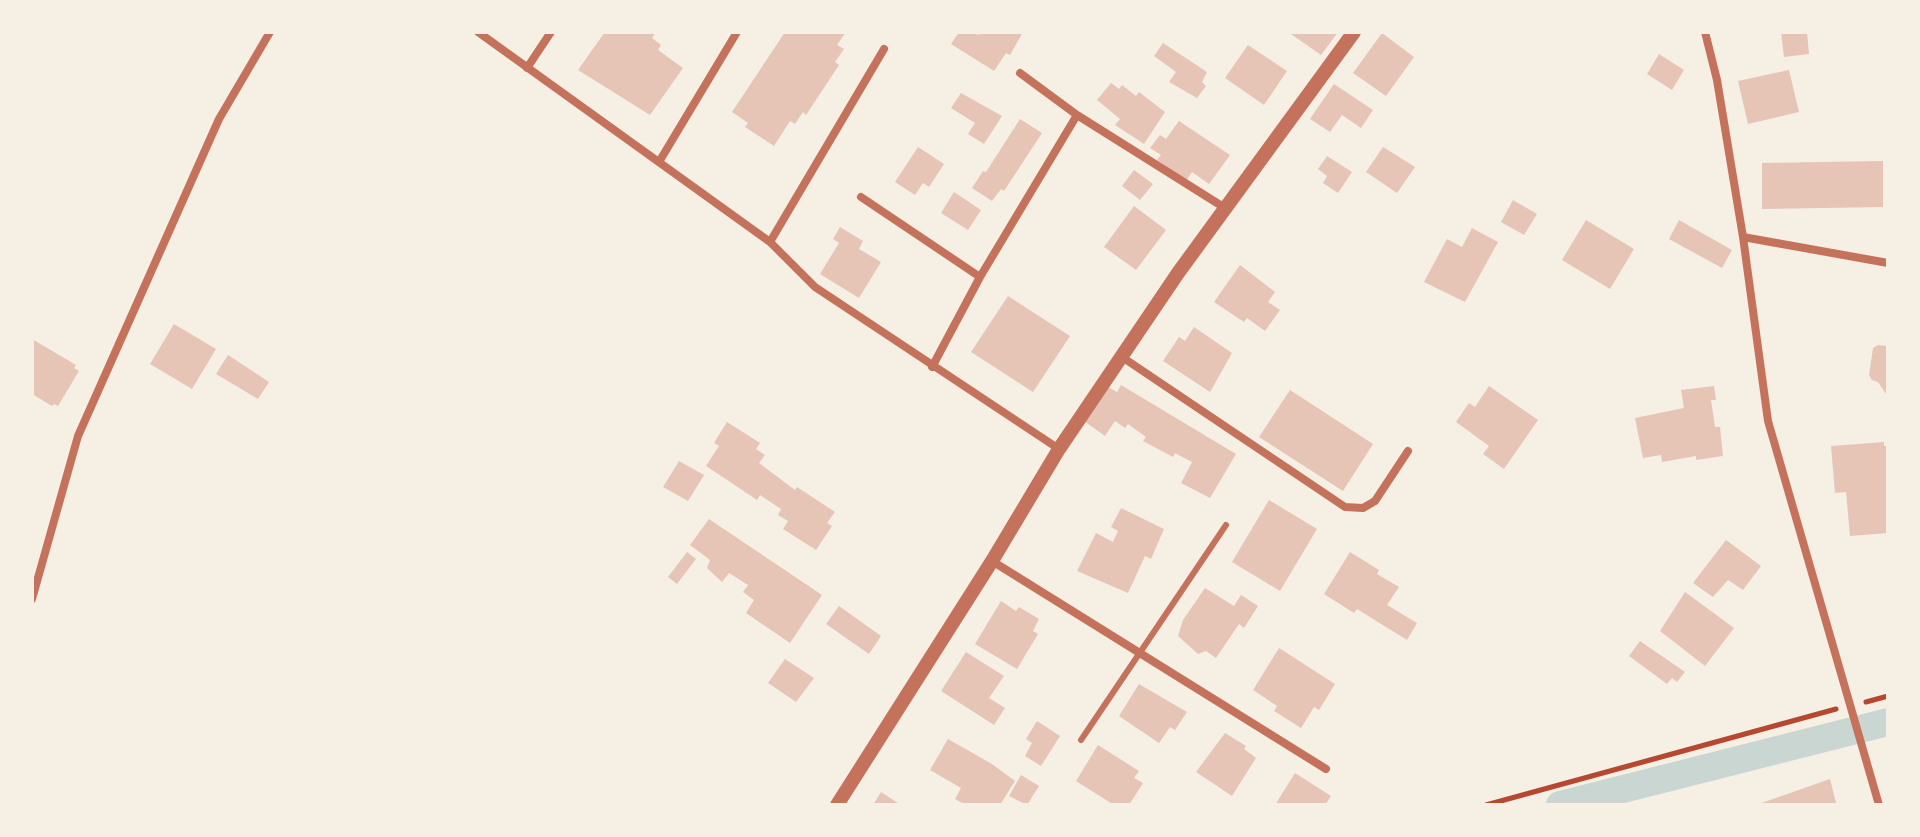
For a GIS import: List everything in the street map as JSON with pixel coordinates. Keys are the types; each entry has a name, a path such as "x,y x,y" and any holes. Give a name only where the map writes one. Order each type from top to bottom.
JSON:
{"street":[{"path":"32,599 78,436 219,119 270,32"},
{"path":"478,32 770,242 815,287 1059,449"},
{"path":"527,68 551,32"},
{"path":"659,162 737,32"},
{"path":"837,805 992,561 1059,449 1225,208 1354,32"},
{"path":"1705,32 1717,80 1743,237 1768,421 1879,805"},
{"path":"770,242 884,49"},
{"path":"1020,73 1077,115 1225,208"},
{"path":"932,367 980,277 1077,115"},
{"path":"861,197 980,277"},
{"path":"1743,237 1888,263"},
{"path":"1122,357 1345,507 1363,508 1375,501 1408,451"},
{"path":"992,561 1326,769"}],"lane":[{"path":"1081,740 1226,525"}],"path":[{"path":"1862,702 1888,696"},
{"path":"1486,805 1836,709"}],"building":[{"path":"605,32 656,32 652,38 661,45 658,50 683,68 650,115 578,70"},
{"path":"785,32 846,32 837,45 844,49 835,62 839,65 806,115 803,112 795,124 790,121 774,146 745,127 748,123 732,112"},
{"path":"959,32 978,35 980,32 1023,32 1010,55 1006,53 994,71 951,44"},
{"path":"1288,32 1338,32 1321,55"},
{"path":"1781,32 1807,32 1809,54 1784,57"},
{"path":"1382,33 1414,57 1386,96 1353,73"},
{"path":"1163,43 1207,72 1202,82 1206,86 1197,98 1169,82 1176,72 1154,56"},
{"path":"1248,45 1287,71 1264,105 1225,78"},
{"path":"1659,54 1684,70 1672,90 1647,74"},
{"path":"1789,70 1799,112 1748,124 1738,81"},
{"path":"1111,83 1119,89 1122,85 1136,96 1139,92 1165,112 1144,144 1115,125 1120,119 1097,100"},
{"path":"1334,84 1373,110 1361,128 1342,115 1330,132 1310,119"},
{"path":"961,93 1002,116 984,144 968,134 975,123 951,108"},
{"path":"1020,119 1042,133 1004,191 1001,189 992,201 972,188"},
{"path":"1179,121 1230,155 1209,184 1192,172 1186,181 1157,160 1161,155 1150,148 1160,135 1166,139"},
{"path":"918,147 944,164 929,187 923,183 915,195 895,182"},
{"path":"1383,147 1415,167 1397,193 1366,172"},
{"path":"1327,156 1352,172 1338,193 1323,183 1327,176 1318,169"},
{"path":"1883,161 1883,207 1762,209 1762,163"},
{"path":"1134,170 1153,184 1140,200 1122,186"},
{"path":"954,192 981,210 968,230 941,213"},
{"path":"1513,200 1537,214 1524,235 1501,222"},
{"path":"1134,206 1166,230 1136,270 1104,247"},
{"path":"1586,220 1634,249 1610,289 1562,260"},
{"path":"1679,220 1732,250 1722,268 1669,239"},
{"path":"840,227 863,241 859,249 881,262 859,298 820,274 839,243 833,239"},
{"path":"1472,228 1498,242 1465,302 1424,282 1447,239 1462,247"},
{"path":"1240,265 1275,292 1268,302 1280,310 1265,331 1247,318 1244,322 1214,302"},
{"path":"1008,296 1070,336 1033,392 971,352"},
{"path":"174,324 216,349 192,389 150,364"},
{"path":"1194,327 1232,353 1210,392 1163,361 1179,337 1185,341"},
{"path":"32,339 76,365 74,368 79,371 58,406 52,406 32,394"},
{"path":"1888,346 1888,397 1869,375 1873,348"},
{"path":"228,355 269,382 258,399 216,374"},
{"path":"1121,385 1236,454 1210,498 1181,483 1192,462 1175,453 1173,457 1143,441 1146,437 1128,424 1125,428 1115,421 1105,436 1084,421 1108,387 1117,392"},
{"path":"1489,386 1538,420 1504,469 1483,454 1489,446 1456,422 1469,403 1475,407"},
{"path":"1714,386 1716,400 1711,400 1715,427 1720,427 1723,456 1696,460 1696,456 1662,462 1661,455 1643,458 1635,418 1684,408 1681,390"},
{"path":"1290,390 1373,444 1343,491 1259,437"},
{"path":"727,422 760,443 756,449 765,455 759,463 795,490 797,487 835,512 827,523 832,526 816,550 783,529 788,521 778,515 781,509 760,495 757,500 706,466 719,446 714,443"},
{"path":"1884,442 1884,446 1888,446 1888,533 1850,536 1846,492 1835,493 1831,446"},
{"path":"679,461 704,475 688,501 663,487"},
{"path":"1269,500 1317,529 1280,591 1232,562"},
{"path":"1121,508 1164,529 1151,559 1145,556 1128,593 1077,571 1096,533 1113,542 1118,531 1111,527"},
{"path":"709,519 822,595 790,643 746,613 754,600 743,592 748,585 729,573 722,582 707,568 710,560 690,545"},
{"path":"1726,540 1761,566 1743,590 1728,580 1713,597 1693,583"},
{"path":"687,552 696,559 677,584 668,577"},
{"path":"1350,552 1399,587 1387,605 1417,623 1407,640 1357,609 1354,613 1324,594"},
{"path":"1205,588 1234,606 1241,595 1258,606 1244,628 1239,624 1216,658 1206,651 1198,654 1178,636 1183,620"},
{"path":"1685,592 1734,628 1705,666 1660,631"},
{"path":"1001,601 1016,611 1019,607 1039,619 1033,631 1038,634 1017,669 975,644"},
{"path":"839,606 881,636 869,654 826,624"},
{"path":"1640,641 1685,672 1677,682 1672,678 1667,684 1629,656"},
{"path":"1279,648 1335,684 1319,710 1314,707 1301,728 1274,711 1277,706 1253,690"},
{"path":"966,652 1004,676 989,698 1005,708 994,725 941,691"},
{"path":"785,659 814,678 796,702 768,683"},
{"path":"1139,684 1187,712 1175,730 1170,727 1159,743 1119,716"},
{"path":"1037,721 1060,736 1041,766 1025,756 1032,743 1026,739"},
{"path":"1225,733 1246,746 1244,749 1256,758 1232,796 1196,772"},
{"path":"948,739 1015,781 1000,805 966,805 955,799 961,788 930,770"},
{"path":"1098,745 1139,771 1134,778 1143,783 1129,805 1114,805 1076,781"},
{"path":"1295,773 1331,796 1325,805 1275,805"},
{"path":"1021,775 1039,786 1027,805 1009,796"},
{"path":"1830,779 1836,803 1831,805 1756,805"},
{"path":"881,792 901,805 873,805"}],"waterway":[{"path":"1560,805 1888,722"}]}
